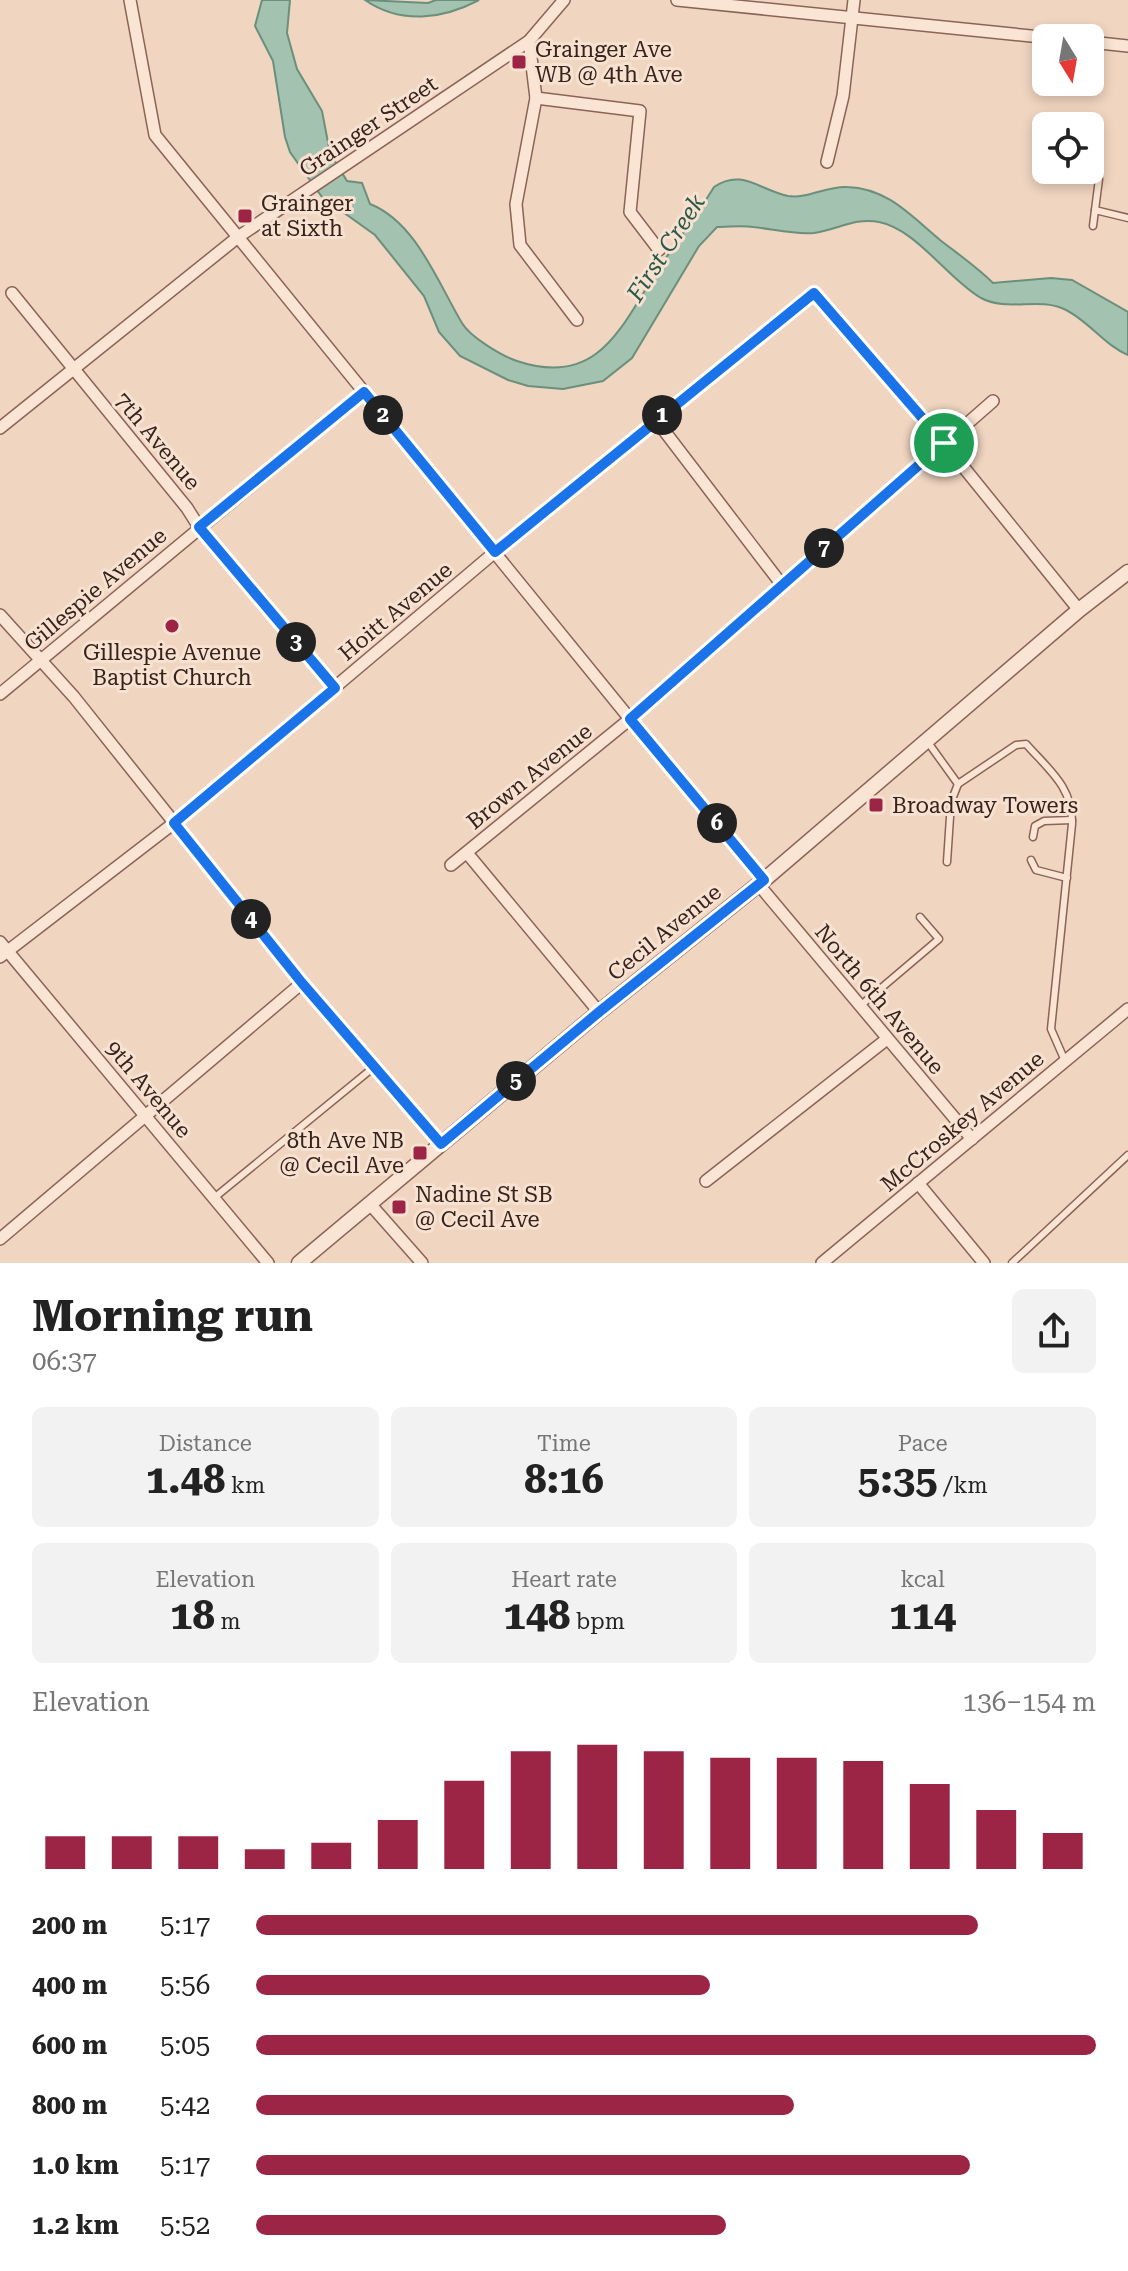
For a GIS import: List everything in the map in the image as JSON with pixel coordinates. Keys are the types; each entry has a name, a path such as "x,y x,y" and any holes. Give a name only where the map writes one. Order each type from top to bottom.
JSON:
{"street":[{"name":"North 6th Avenue","path":"130,0 155,135 860,1006 972,1139"},
{"name":"Grainger Street","path":"0,428 238,237 529,41 564,0"},
{"path":"677,0 1032,36"},
{"path":"827,162 843,96 854,0"},
{"path":"529,41 536,98 516,204 520,245 577,320"},
{"path":"1104,43 1128,46"},
{"path":"536,98 640,111 630,212 659,250"},
{"name":"7th Avenue","path":"12,293 187,508 199,527 335,688"},
{"name":"Hoitt Avenue","path":"2,950 174,823 495,552 814,293 944,443"},
{"name":"Gillespie Avenue","path":"0,694 364,392"},
{"name":"Brown Avenue","path":"451,865 630,719 993,401"},
{"path":"656,420 782,585"},
{"path":"944,443 1079,610"},
{"name":"Cecil Avenue","path":"299,1263 599,1012 762,882 1079,610 1128,572"},
{"path":"0,615 74,697 302,983 441,1144"},
{"path":"467,853 599,1012"},
{"name":"9th Avenue","path":"2,950 268,1263"},
{"path":"0,1239 302,983"},
{"name":"McCroskey Avenue","path":"822,1263 1128,1009"},
{"path":"706,1181 887,1039"},
{"path":"918,1183 984,1263"},
{"path":"370,1204 422,1263"}],"lane":[{"path":"1093,226 1098,184"},
{"path":"1095,210 1128,218"},
{"path":"927,741 958,784"},
{"path":"947,862 951,802 958,784 1016,745 1026,744 1068,792 1073,807 1051,1029 1065,1061"},
{"path":"1033,837 1035,826 1044,821 1072,820"},
{"path":"1031,860 1036,870 1067,878"},
{"path":"860,1006 939,939 920,917"},
{"path":"214,1198 374,1067"},
{"path":"1012,1263 1128,1155"}],"shaded area":[{"name":"First Creek","path":"262,0 290,0 287,33 297,69 322,111 330,153 347,181 362,183 370,204 386,213 413,239 466,328 511,359 545,367 569,366 589,359 620,329 714,187 733,180 751,182 788,196 803,196 839,187 875,192 909,213 993,283 1051,278 1072,280 1128,312 1128,355 1064,309 1044,304 1001,304 981,298 919,244 893,226 862,221 822,231 792,233 735,226 717,227 699,246 632,358 603,381 563,389 528,386 508,380 460,356 439,332 424,296 375,235 322,197 290,152 273,61 255,26"},
{"path":"365,0 428,3 436,0 479,0 451,12 407,16 379,8"}],"place":[{"name":"Grainger Ave WB @ 4th Ave","path":"519,62"},
{"name":"Grainger at Sixth","path":"245,216"},
{"name":"Gillespie Avenue Baptist Church","path":"172,626"},
{"name":"Broadway Towers","path":"876,805"},
{"name":"8th Ave NB @ Cecil Ave","path":"420,1153"},
{"name":"Nadine St SB @ Cecil Ave","path":"399,1207"}],"route":[{"path":"814,293 944,443 630,719 764,880 441,1144 302,983 174,823 335,688 199,527 364,392 495,552 814,293"}]}
